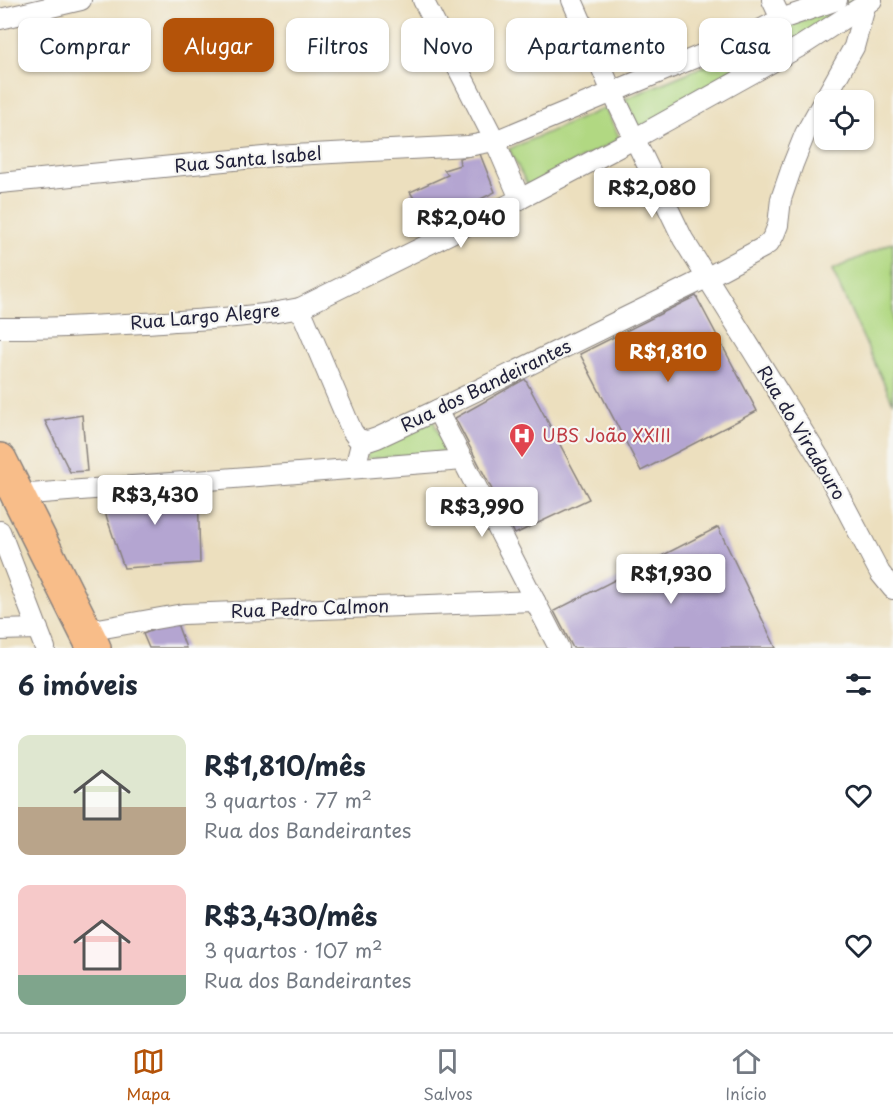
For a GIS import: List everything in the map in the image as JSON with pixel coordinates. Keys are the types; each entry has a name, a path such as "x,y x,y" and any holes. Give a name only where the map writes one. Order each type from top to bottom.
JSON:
{"highway":[{"path":"0,460 9,488 87,642"}],"street":[{"path":"0,19 81,0"},
{"path":"423,0 495,141 520,199"},
{"name":"Rua do Viradouro","path":"572,0 612,93 683,239 820,459 879,573 893,589"},
{"path":"772,0 781,18"},
{"path":"784,18 837,0"},
{"name":"Rua Largo Alegre","path":"792,50 869,2"},
{"name":"Rua dos Bandeirantes","path":"362,441 377,438 437,411 706,278 769,243 778,225 781,199 805,134 854,47 869,2"},
{"path":"495,141 699,56"},
{"name":"Rua Largo Alegre","path":"0,328 98,326 197,320 274,314 300,308 520,199 755,72"},
{"name":"Rua Santa Isabel","path":"0,183 274,156 468,146 495,141"},
{"path":"300,308 352,431 362,441 355,468"},
{"path":"437,411 559,648"},
{"path":"9,488 463,460"},
{"path":"0,531 45,648"},
{"name":"Rua Pedro Calmon","path":"87,642 183,614 535,601"},
{"path":"0,630 38,629"}],"green space":[{"path":"853,0 860,0 792,42 792,25"},
{"path":"699,68 699,72 739,72 639,128 625,99"},
{"path":"605,108 620,139 528,186 509,149"},
{"path":"893,242 893,403 832,270"},
{"path":"433,420 446,452 367,459 367,452"}],"building":[{"path":"480,154 495,192 430,224 410,192 448,175 444,170 460,165 459,158"},
{"path":"696,296 757,411 641,471 580,354"},
{"name":"UBS João XXIII","path":"525,379 589,499 515,534 455,418"},
{"path":"82,415 87,471 70,472 45,421"},
{"path":"198,486 200,563 124,568 99,495"},
{"path":"718,527 776,648 573,648 554,611"},
{"path":"176,621 186,648 149,648 143,634"}],"place":[{"name":"UBS João XXIII","path":"522,459"}]}
